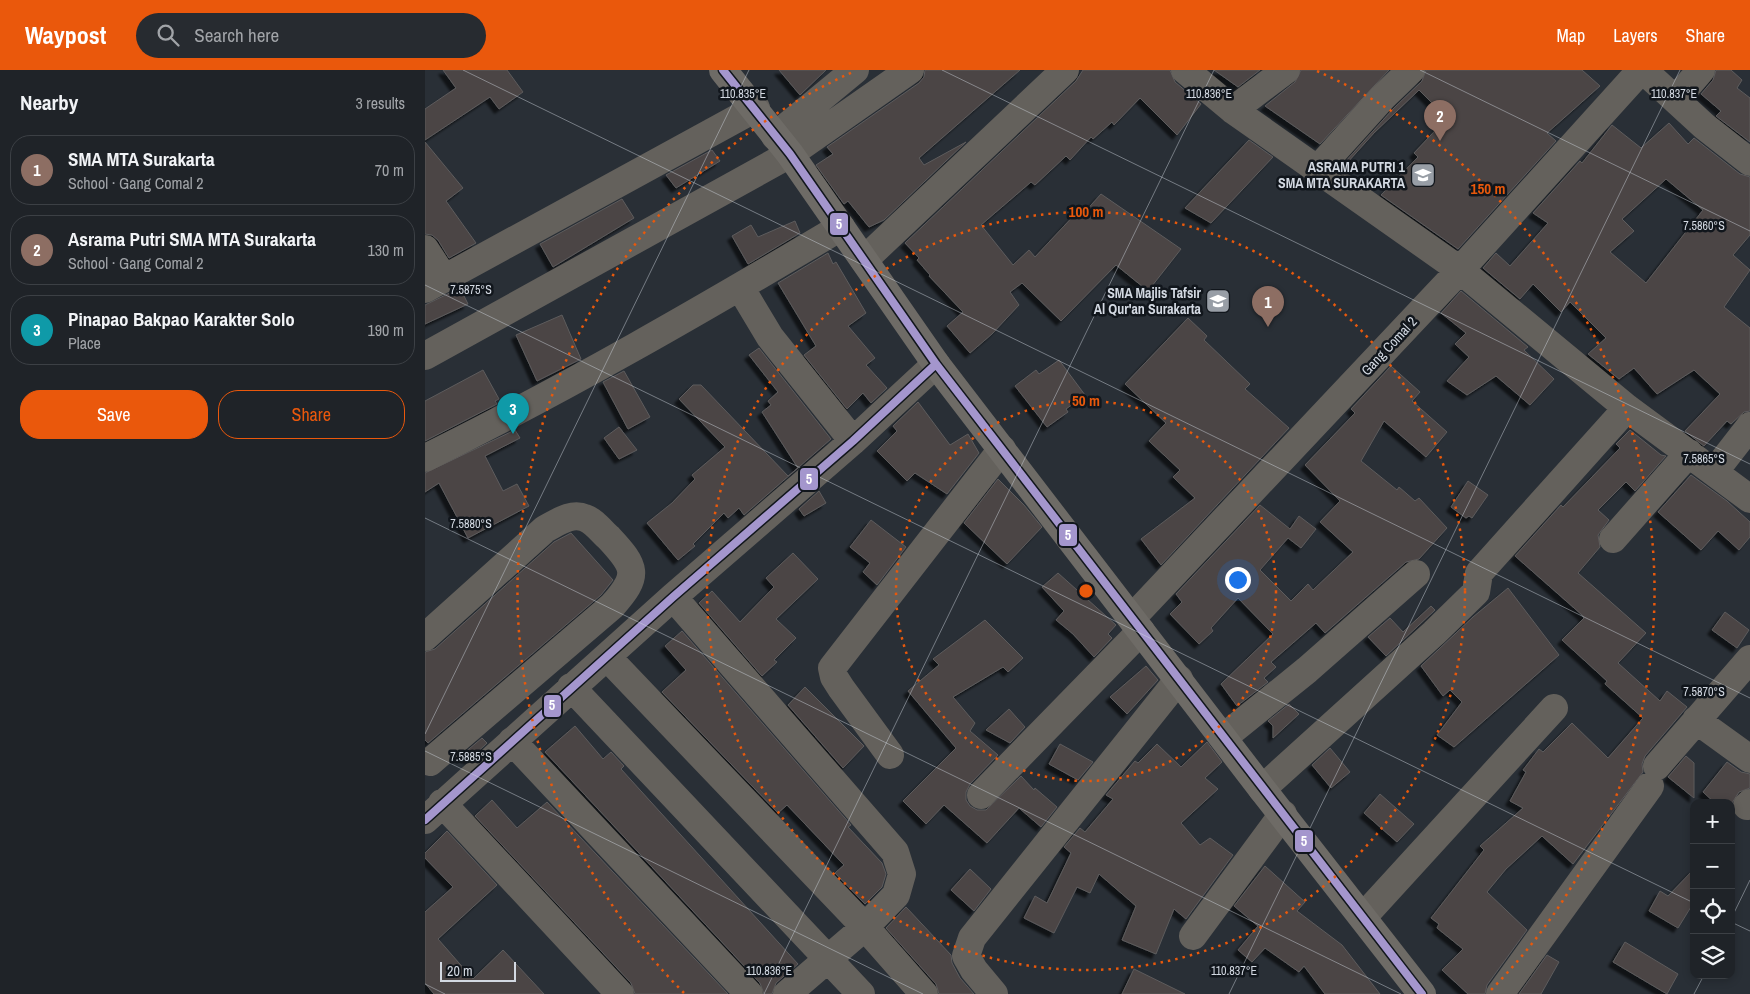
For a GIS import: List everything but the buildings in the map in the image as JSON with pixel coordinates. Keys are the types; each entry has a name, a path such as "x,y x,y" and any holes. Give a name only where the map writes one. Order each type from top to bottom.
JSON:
{"main road":[{"path":"723,70 755,108 782,145 936,364 1262,789 1423,994"}],"street":[{"path":"782,145 855,70"},
{"path":"425,356 910,70"},
{"path":"864,260 1065,70"},
{"path":"1185,70 1233,110 1460,270 1627,408 1750,498"},
{"path":"1233,110 1286,70"},
{"path":"1317,170 1382,98 1411,70"},
{"path":"1642,70 1704,126 1750,162"},
{"name":"Gang Comal 2","path":"981,795 1642,70"},
{"path":"1676,99 1701,70"},
{"path":"425,249 434,283 755,108"},
{"path":"425,458 485,428 739,287 841,227"},
{"path":"739,287 770,337 853,441"},
{"path":"442,804 571,687 853,441 936,364"},
{"path":"1262,789 1435,633 1476,592 1479,573 1627,408"},
{"path":"1715,471 1750,426"},
{"path":"890,755 841,688 832,668 1002,449"},
{"path":"1613,539 1689,454"},
{"path":"425,637 545,529 567,517 585,517 601,530 628,559 632,575 625,592 612,606 427,759 442,804 620,994"},
{"path":"1224,737 1307,670 1416,574"},
{"path":"673,597 895,852 902,874 896,895 865,927 787,994"},
{"path":"607,657 865,927 924,994"},
{"path":"1500,994 1654,776 1696,720 1750,660"},
{"path":"994,994 974,970 966,956 972,938 1179,679"},
{"path":"571,687 861,994"},
{"path":"1363,917 1554,708"},
{"path":"1696,720 1750,759"},
{"path":"512,741 749,994"},
{"path":"1193,936 1283,814"}],"transit line":[{"name":"5","path":"723,70 790,154 936,364 1422,994"},
{"name":"5","path":"425,820 673,597 853,441 936,364"}],"place":[{"name":"Asrama Putri SMA MTA Surakarta","path":"1440,141"},
{"name":"ASRAMA PUTRI 1 SMA MTA SURAKARTA","path":"1423,175"},
{"name":"SMA Majlis Tafsir Al Qur'an Surakarta","path":"1218,301"},
{"name":"SMA MTA Surakarta","path":"1268,327"},
{"name":"Pinapao Bakpao Karakter Solo","path":"513,434"}]}
